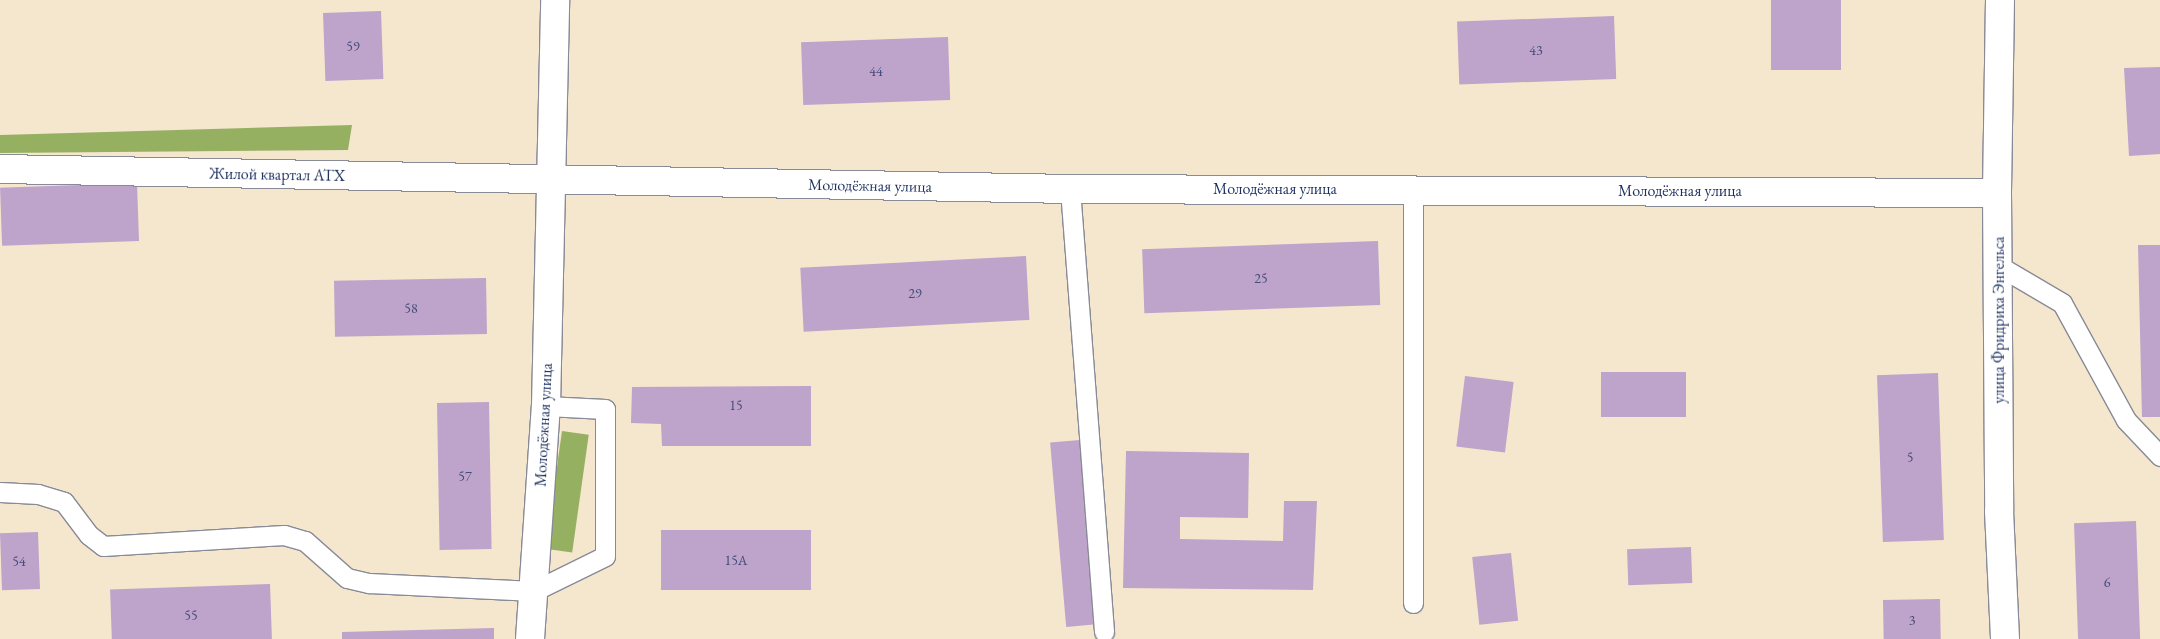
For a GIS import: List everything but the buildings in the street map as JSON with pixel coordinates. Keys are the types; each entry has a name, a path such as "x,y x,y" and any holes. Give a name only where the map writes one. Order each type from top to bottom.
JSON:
{"street":[{"name":"Молодёжная улица","path":"530,639 546,406 553,181 555,0"},
{"name":"улица Фридриха Энгельса","path":"2000,0 1997,193 2000,511 2005,639"},
{"name":"Жилой квартал АТХ","path":"0,169 553,181"},
{"name":"Молодёжная улица","path":"553,181 1070,189 1413,188 1997,193"}],"lane":[{"path":"1413,188 1413,603"},
{"path":"1070,189 1104,632"},
{"path":"1999,266 2062,303 2126,420 2160,456"},
{"path":"0,492 38,494 64,502 89,535 104,546 284,535 305,541 347,578 369,583 534,591 605,556 605,410 546,406"}],"green space":[{"path":"352,125 348,150 0,153 0,135"},
{"path":"562,431 589,435 572,553 545,549"}]}
